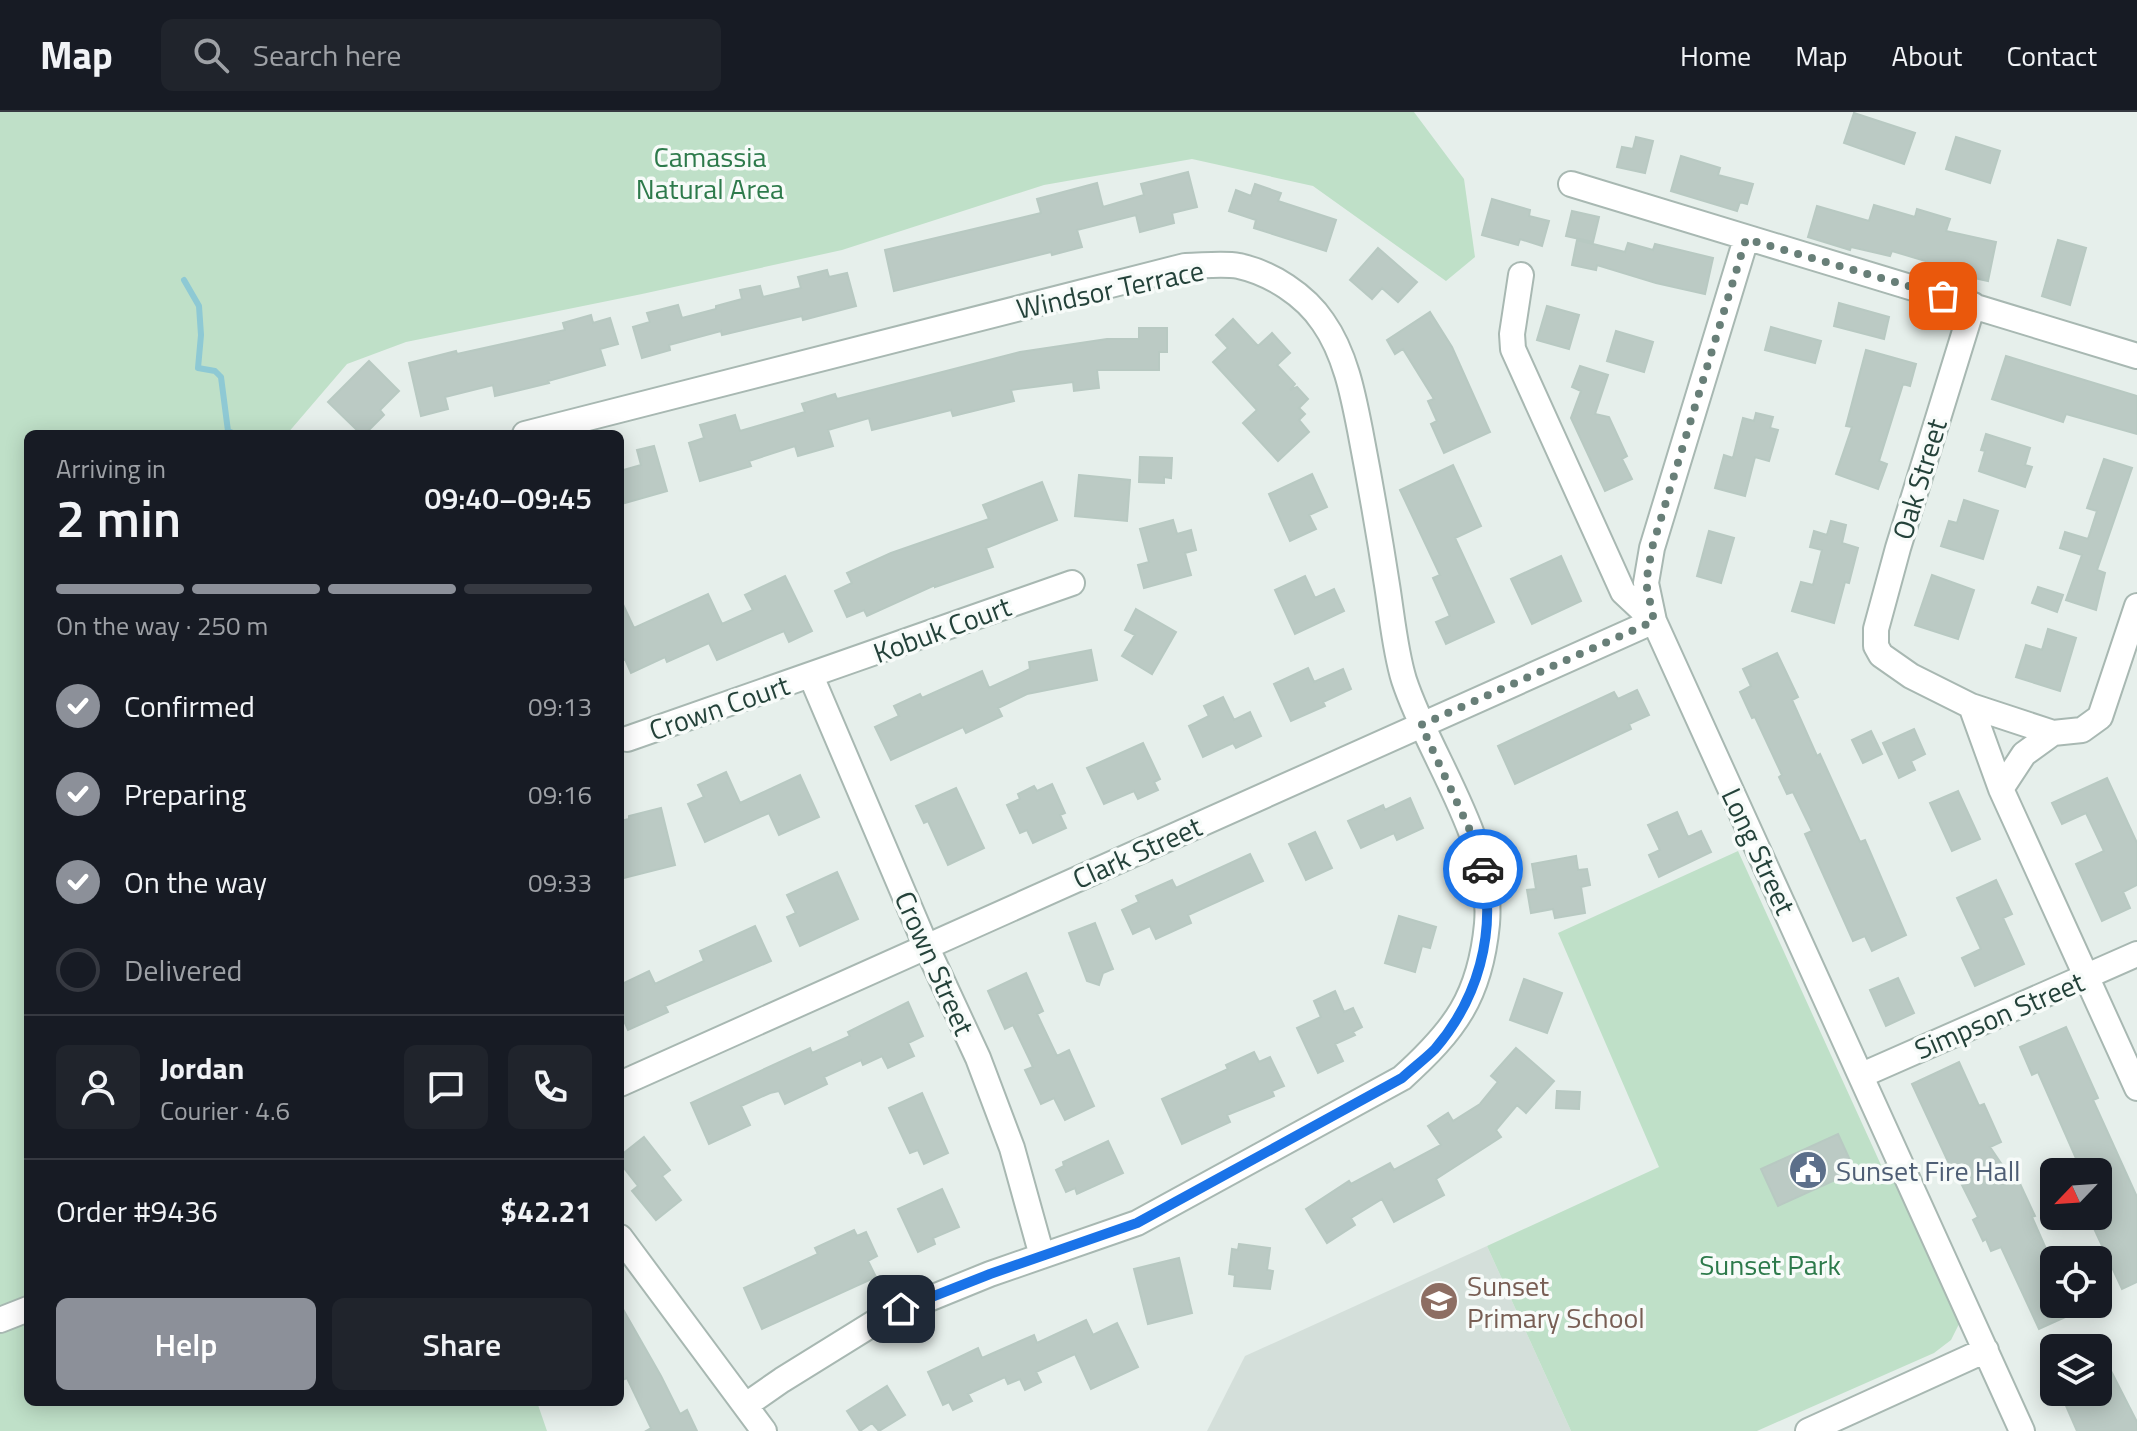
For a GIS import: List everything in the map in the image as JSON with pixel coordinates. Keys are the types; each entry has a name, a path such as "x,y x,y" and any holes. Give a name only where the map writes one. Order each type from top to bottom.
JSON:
{"street":[{"path":"1571,184 2137,356"},
{"path":"1654,621 1646,583 1652,548 1746,239"},
{"name":"Windsor Terrace","path":"541,430 1185,266 1237,266 1258,272 1280,282 1310,306 1332,337 1344,366 1363,446 1403,677 1421,725 1480,852 1488,892 1487,925 1473,992 1434,1050 1402,1078 1137,1223 942,1292 882,1318 746,1405"},
{"name":"Long Street","path":"1521,275 1512,334 1513,349 1623,592 1654,621 2022,1431"},
{"name":"Oak Street","path":"1971,706 1911,676 1881,655 1875,639 1883,602 1973,305"},
{"name":"Kobuk Court","path":"811,676 1072,583"},
{"path":"1971,706 2053,733 2082,730 2100,717 2137,606"},
{"name":"Clark Street","path":"624,1082 1654,621"},
{"name":"Crown Court","path":"627,739 811,676"},
{"name":"Crown Street","path":"811,676 926,946 978,1058 1002,1119 1042,1256"},
{"path":"1971,706 2001,789 2137,1088"},
{"path":"2001,789 2024,754 2053,733"},
{"name":"Simpson Street","path":"1862,1075 2137,954"},
{"path":"624,1242 764,1431"},
{"path":"0,1320 24,1311"},
{"path":"1808,1431 1986,1350"}],"shaded area":[{"name":"Sunset Primary School","path":"1487,1246 1571,1431 1207,1431 1245,1356"}],"green space":[{"name":"Camassia Natural Area","path":"0,112 1414,112 1464,179 1475,257 1446,281 1313,186 1192,159 1044,185 842,250 406,342 347,364 290,430 24,430 24,1406 538,1406 547,1431 0,1431"},
{"name":"Sunset Park","path":"1738,851 1881,1165 1888,1162 1960,1322 1951,1340 1934,1353 1757,1431 1571,1431 1487,1246 1659,1167 1558,933"}],"building":[{"path":"1854,113 1915,133 1904,164 1844,143"},
{"path":"1636,137 1653,141 1645,173 1617,167 1622,147 1633,149"},
{"path":"1956,137 2000,151 1990,183 1946,169"},
{"path":"1681,156 1720,168 1718,175 1753,184 1747,204 1740,202 1737,211 1671,191"},
{"path":"1188,172 1197,207 1172,213 1174,223 1140,232 1136,215 1077,230 1082,247 894,291 885,250 1041,213 1037,199 1097,183 1103,207 1144,195 1141,184"},
{"path":"1255,184 1281,193 1278,201 1336,220 1326,251 1254,228 1256,220 1229,211 1236,190 1251,196"},
{"path":"1492,199 1530,210 1529,216 1549,221 1542,246 1520,239 1518,245 1482,235"},
{"path":"1874,205 1915,217 1917,209 1950,219 1946,231 1996,242 1988,281 1951,273 1952,269 1892,251 1890,256 1851,247 1850,250 1808,237 1817,206 1869,221"},
{"path":"1572,211 1599,217 1593,242 1566,236"},
{"path":"1577,240 1625,252 1628,243 1653,250 1655,244 1713,258 1705,294 1597,265 1596,270 1572,265"},
{"path":"2058,240 2086,248 2070,305 2042,296"},
{"path":"1378,248 1417,282 1398,302 1382,288 1372,299 1350,280"},
{"path":"827,270 829,277 847,273 856,306 803,320 802,316 722,335 721,331 669,345 670,350 642,358 633,327 650,322 647,313 678,305 682,318 742,299 740,290 760,286 763,297 801,288 798,277"},
{"path":"1839,303 1889,317 1884,339 1834,326"},
{"path":"1547,306 1579,315 1569,349 1537,340"},
{"path":"1430,312 1452,347 1490,432 1444,453 1431,424 1437,421 1428,401 1434,399 1403,349 1395,354 1387,340"},
{"path":"591,315 593,323 610,318 618,344 600,349 605,365 495,396 493,385 445,397 448,409 421,416 409,363 565,330 563,323"},
{"path":"1233,319 1258,346 1272,333 1290,353 1277,365 1295,384 1290,390 1297,387 1308,399 1299,408 1305,414 1299,420 1309,432 1278,461 1243,423 1257,410 1213,362 1228,348 1216,335"},
{"path":"1771,327 1821,341 1815,363 1765,350"},
{"path":"1139,328 1167,328 1167,352 1159,352 1159,370 1097,370 1099,388 1074,391 1073,382 1011,390 1014,401 953,416 951,410 872,430 869,418 828,430 833,446 798,456 795,446 749,461 751,466 700,481 689,443 704,438 700,425 735,415 740,431 805,412 802,404 835,394 837,399 1020,352 1107,339 1139,339"},
{"path":"1616,331 1653,342 1644,372 1607,361"},
{"path":"1866,350 1916,364 1910,386 1903,384 1879,461 1887,464 1878,489 1836,474 1852,427 1846,426"},
{"path":"2006,356 2137,396 2137,434 2066,414 2063,422 1992,399"},
{"path":"369,361 399,391 380,410 384,415 369,430 357,430 328,402"},
{"path":"1580,366 1608,375 1595,414 1609,417 1627,456 1622,459 1632,479 1605,491 1571,418 1581,391 1572,387"},
{"path":"1756,413 1773,417 1770,428 1778,430 1769,461 1755,457 1745,496 1715,488 1724,455 1733,458 1743,418 1754,421"},
{"path":"1986,434 2030,448 2025,465 2032,467 2025,487 1979,471"},
{"path":"654,446 667,491 625,503 624,470 641,465 637,450"},
{"path":"1140,457 1172,458 1171,478 1164,477 1164,483 1139,482"},
{"path":"2104,459 2132,468 2097,570 2105,573 2096,610 2066,600 2082,555 2060,548 2065,532 2088,539 2097,511 2087,508"},
{"path":"1453,465 1481,526 1455,538 1494,622 1446,644 1436,622 1450,616 1433,578 1440,575 1400,490"},
{"path":"1312,474 1327,507 1309,515 1316,529 1290,541 1269,494"},
{"path":"1079,475 1130,480 1127,521 1075,516"},
{"path":"1042,482 1057,520 986,548 993,567 935,585 867,616 864,610 847,617 835,591 852,583 847,573 891,553 989,519 983,505"},
{"path":"1964,500 1998,511 1983,559 1941,546 1949,521 1957,523"},
{"path":"1173,520 1177,534 1191,530 1196,550 1185,553 1191,575 1144,588 1138,565 1149,562 1140,529"},
{"path":"1831,521 1846,525 1842,543 1858,548 1834,623 1792,611 1801,582 1813,585 1822,550 1810,547 1814,531 1827,535"},
{"path":"1709,531 1734,538 1721,583 1697,576"},
{"path":"1561,556 1581,601 1532,624 1511,579"},
{"path":"1932,575 1974,590 1958,639 1915,625"},
{"path":"785,576 812,631 789,642 784,631 717,660 709,643 667,662 665,657 631,673 624,660 624,607 634,628 708,594 722,624 753,610 745,595"},
{"path":"1305,576 1315,598 1334,589 1344,611 1295,634 1275,590"},
{"path":"2038,587 2063,595 2057,612 2032,603"},
{"path":"1136,609 1176,632 1152,674 1122,656 1135,635 1125,630"},
{"path":"2048,629 2076,638 2060,691 2016,677 2026,645 2042,650"},
{"path":"1091,650 1097,680 1027,694 998,708 1002,716 966,733 963,727 891,760 875,727 899,716 894,706 920,694 922,698 982,671 989,688 1030,669 1029,662"},
{"path":"1777,653 1798,697 1792,700 1817,756 1820,754 1860,842 1865,840 1906,935 1872,951 1865,936 1853,941 1805,834 1812,831 1793,792 1787,794 1779,777 1782,775 1740,692 1751,686 1743,669"},
{"path":"1308,668 1314,682 1343,669 1351,689 1323,702 1325,706 1291,721 1274,684"},
{"path":"1637,690 1649,715 1629,724 1631,729 1515,784 1498,746 1614,692 1618,699"},
{"path":"1223,697 1234,720 1250,712 1261,736 1236,748 1233,743 1203,757 1189,726 1209,716 1204,706"},
{"path":"1914,729 1925,754 1911,761 1915,770 1899,778 1883,743"},
{"path":"1871,731 1882,754 1863,763 1852,740"},
{"path":"1143,743 1160,779 1154,782 1158,790 1138,799 1134,791 1104,804 1087,768"},
{"path":"726,772 740,803 800,775 819,817 779,835 769,813 705,842 688,804 704,797 698,785"},
{"path":"2107,778 2137,843 2137,885 2123,892 2130,908 2102,921 2076,864 2104,851 2086,813 2062,824 2052,803"},
{"path":"1052,784 1065,813 1060,815 1066,828 1033,843 1027,830 1020,833 1007,805 1020,799 1018,794 1034,786 1037,791"},
{"path":"956,788 984,848 948,865 928,821 924,823 916,806"},
{"path":"1958,791 1980,839 1952,851 1930,803"},
{"path":"1410,798 1423,828 1397,840 1394,833 1361,848 1348,821 1383,805 1385,810"},
{"path":"661,808 675,865 624,878 624,820"},
{"path":"1677,812 1688,837 1701,831 1711,852 1659,877 1649,855 1660,850 1648,825"},
{"path":"1315,832 1332,868 1306,880 1289,844"},
{"path":"1250,854 1263,881 1188,915 1191,923 1156,939 1150,926 1133,934 1122,910 1139,902 1136,896 1172,880 1176,888"},
{"path":"1576,856 1578,870 1587,869 1590,885 1581,887 1585,913 1555,918 1553,909 1531,913 1527,890 1536,889 1532,864"},
{"path":"837,872 858,919 800,946 787,917 796,913 787,895"},
{"path":"1996,880 2012,914 2003,918 2024,964 1975,986 1962,958 1981,949 1957,898"},
{"path":"1399,916 1436,927 1430,948 1422,946 1415,972 1385,963"},
{"path":"1095,923 1113,969 1103,973 1099,985 1087,981 1069,933"},
{"path":"755,926 771,961 665,1006 668,1012 628,1030 624,1021 624,983 649,971 655,984 704,961 700,951"},
{"path":"1026,973 1043,1011 1037,1014 1057,1056 1069,1050 1094,1106 1065,1120 1054,1098 1041,1104 1025,1070 1033,1067 1013,1025 1005,1029 988,991"},
{"path":"1898,978 1914,1013 1886,1026 1870,990"},
{"path":"1524,979 1562,993 1547,1033 1510,1020"},
{"path":"1335,991 1344,1012 1353,1008 1362,1027 1353,1032 1355,1035 1335,1044 1343,1061 1318,1073 1297,1028 1321,1017 1314,1001"},
{"path":"908,1002 923,1036 908,1043 914,1056 888,1068 882,1056 863,1065 861,1060 824,1077 827,1084 785,1104 779,1091 770,1093 741,1106 750,1125 709,1144 691,1103 810,1048 812,1053 850,1036 848,1032"},
{"path":"2066,1027 2098,1098 2093,1100 2137,1197 2137,1282 2122,1289 2112,1267 2112,1246 2102,1246 2095,1230 2112,1230 2112,1158 2076,1158 2038,1072 2032,1075 2020,1047"},
{"path":"1516,1048 1554,1081 1526,1113 1517,1105 1496,1130 1501,1137 1436,1179 1444,1195 1394,1222 1382,1199 1351,1218 1355,1225 1327,1243 1306,1209 1349,1181 1351,1184 1390,1163 1394,1170 1441,1145 1428,1126 1448,1113 1453,1121 1480,1104 1498,1082 1491,1076"},
{"path":"1254,1052 1259,1062 1270,1057 1284,1086 1272,1091 1274,1096 1227,1115 1230,1122 1182,1144 1162,1099 1228,1069 1226,1065"},
{"path":"1959,1062 1979,1106 1984,1104 2001,1142 1990,1147 2009,1175 2015,1173 2045,1246 2040,1246 2040,1318 2063,1318 2039,1329 2001,1247 1991,1251 1986,1239 1983,1241 1973,1220 1978,1217 1950,1166 1912,1084"},
{"path":"1557,1091 1580,1092 1579,1109 1556,1108"},
{"path":"922,1093 948,1153 924,1164 918,1150 910,1153 889,1108"},
{"name":"Sunset Fire Hall","path":"1838,1134 1855,1171 1778,1206 1761,1169"},
{"path":"644,1137 670,1170 662,1176 681,1200 656,1220 632,1191 638,1186 624,1168 624,1153"},
{"path":"1108,1141 1123,1173 1077,1194 1075,1188 1066,1192 1056,1170 1064,1166 1063,1162"},
{"path":"942,1189 959,1227 933,1238 935,1244 918,1252 898,1209"},
{"path":"854,1230 857,1236 866,1232 877,1256 868,1261 876,1277 762,1329 744,1288 818,1254 815,1248"},
{"path":"1239,1244 1270,1248 1267,1270 1273,1271 1270,1289 1234,1286 1235,1275 1229,1274 1232,1249 1238,1250"},
{"path":"1179,1258 1192,1313 1148,1324 1134,1269"},
{"path":"624,1311 680,1414 687,1410 697,1431 646,1431 651,1428 627,1378 624,1379"},
{"path":"1086,1320 1093,1335 1117,1323 1138,1367 1091,1389 1075,1354 1036,1372 1041,1382 1025,1390 1020,1379 1008,1384 1005,1377 968,1394 972,1401 953,1410 949,1402 943,1405 928,1372 978,1348 982,1358 1034,1335 1037,1343"},
{"path":"2112,1373 2137,1422 2137,1431 2077,1431 2066,1406 2112,1406"},
{"path":"887,1386 905,1415 879,1431 872,1423 860,1431 847,1411"}],"waterway":[{"path":"184,280 199,306 201,335 198,368 215,371 221,377 228,430"}],"way so far":[{"path":"1483,869 1480,852 1421,725 1654,621 1646,583 1652,548 1746,239 1943,296"}],"place":[{"name":"Sunset Fire Hall","path":"1808,1170"},
{"name":"Sunset Primary School","path":"1439,1301"}],"route":[{"path":"901,1309 990,1274 1137,1223 1402,1078 1434,1050 1473,992 1487,925 1488,892 1483,869"}]}
